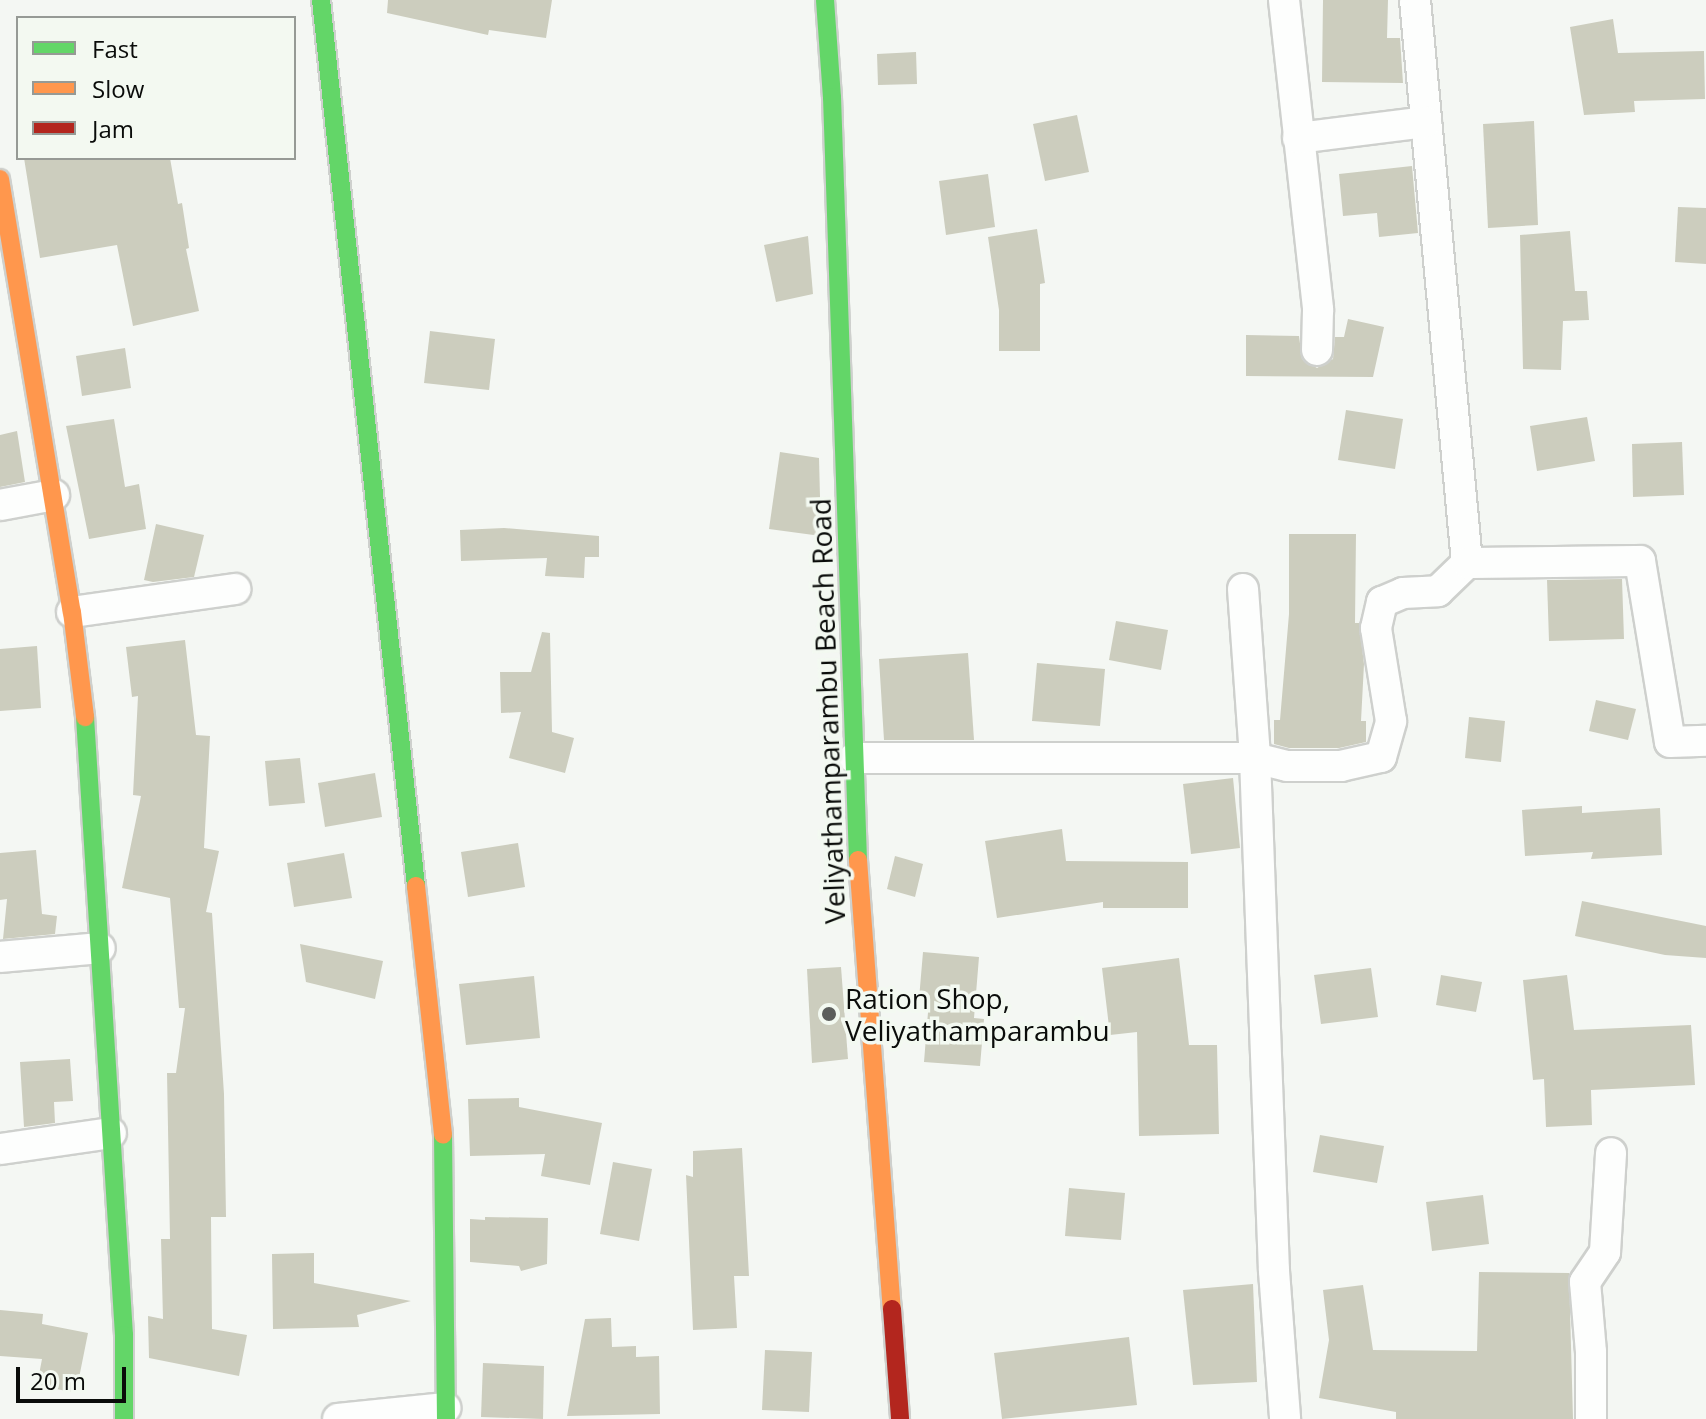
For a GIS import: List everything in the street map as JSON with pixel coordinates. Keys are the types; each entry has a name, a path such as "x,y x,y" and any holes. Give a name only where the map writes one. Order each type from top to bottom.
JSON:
{"street":[{"path":"321,0 445,1158 445,1414 338,1419"},
{"name":"Veliyathamparambu Beach Road","path":"825,0 832,97 854,758 900,1419"},
{"path":"1284,0 1318,310 1317,350"},
{"path":"1415,0 1467,563"},
{"path":"1298,138 1426,122"},
{"path":"0,179 54,495 89,752 124,1335 124,1419"},
{"path":"0,505 54,495"},
{"path":"854,758 1255,758 1301,766 1341,766 1381,757 1391,721 1376,628 1382,602 1403,593 1438,591 1467,563 1640,561 1670,742 1706,741"},
{"path":"72,612 235,589"},
{"path":"1243,589 1255,758 1274,1271 1285,1419"},
{"path":"0,957 100,948"},
{"path":"0,1149 111,1133"},
{"path":"1591,1419 1591,1352 1585,1282 1605,1252 1611,1153"}],"building":[{"path":"388,0 552,0 546,38 489,30 488,35 387,13"},
{"path":"1323,0 1388,0 1387,38 1400,38 1403,83 1322,82"},
{"path":"1613,19 1618,53 1704,51 1705,99 1634,101 1635,112 1584,115 1570,27"},
{"path":"916,52 917,84 878,85 877,54"},
{"path":"1077,115 1089,172 1045,181 1033,124"},
{"path":"1534,121 1538,225 1488,228 1483,124"},
{"path":"24,160 170,160 178,204 182,203 189,248 186,249 199,311 133,326 117,245 40,258"},
{"path":"1412,166 1418,233 1379,237 1377,213 1343,216 1339,174"},
{"path":"988,174 995,227 946,235 939,181"},
{"path":"1678,207 1706,208 1706,264 1675,262"},
{"path":"1037,229 1045,283 1040,284 1040,351 999,351 999,310 988,237"},
{"path":"1570,231 1575,291 1587,291 1589,320 1563,321 1561,370 1523,369 1520,235"},
{"path":"808,236 813,294 776,302 764,245"},
{"path":"1348,319 1384,327 1373,377 1246,376 1246,335 1299,336 1302,359 1317,368 1333,359 1335,337 1344,337"},
{"path":"430,331 495,339 489,390 424,383"},
{"path":"125,348 131,388 82,396 76,356"},
{"path":"1346,410 1403,419 1395,469 1338,460"},
{"path":"1587,417 1595,461 1537,471 1530,426"},
{"path":"114,419 125,487 139,484 146,529 89,539 66,426"},
{"path":"17,431 25,482 0,487 0,435"},
{"path":"1682,442 1684,495 1633,497 1632,444"},
{"path":"780,452 819,458 821,536 769,529"},
{"path":"156,524 204,535 194,577 153,582 144,580"},
{"path":"504,528 599,536 599,557 585,557 584,578 545,576 547,558 461,561 460,530"},
{"path":"1289,534 1356,534 1355,623 1359,623 1364,664 1361,721 1366,721 1366,742 1339,748 1289,748 1274,744 1274,720 1280,720 1289,614"},
{"path":"1622,579 1624,639 1549,641 1547,580"},
{"path":"1116,621 1168,630 1161,670 1109,660"},
{"path":"542,632 550,633 552,732 574,738 565,773 509,758 521,712 501,713 500,672 531,672"},
{"path":"185,640 196,735 210,736 204,848 219,851 206,912 212,913 224,1094 226,1217 211,1217 212,1329 247,1335 239,1376 149,1358 148,1316 163,1319 161,1239 170,1239 167,1073 176,1073 185,1008 179,1008 170,898 122,888 141,796 133,795 138,696 132,697 126,647"},
{"path":"37,646 41,708 0,711 0,649"},
{"path":"968,653 974,740 884,740 879,659"},
{"path":"1037,663 1105,669 1100,726 1032,721"},
{"path":"1596,700 1636,709 1628,740 1589,731"},
{"path":"1469,717 1505,721 1501,762 1465,758"},
{"path":"300,758 305,803 269,806 265,761"},
{"path":"375,773 382,817 325,827 318,783"},
{"path":"1233,778 1240,848 1191,854 1183,784"},
{"path":"1582,806 1582,813 1660,808 1662,855 1591,859 1593,852 1525,856 1522,810"},
{"path":"1062,829 1066,861 1188,862 1188,908 1103,908 1103,902 997,918 985,841"},
{"path":"518,843 525,887 468,897 461,852"},
{"path":"36,850 42,914 57,916 55,934 3,939 7,899 0,900 0,853"},
{"path":"344,853 352,898 294,907 287,863"},
{"path":"895,856 923,864 915,897 887,889"},
{"path":"1582,901 1706,926 1706,958 1665,955 1575,936"},
{"path":"300,944 383,961 375,999 306,982"},
{"path":"923,952 979,957 974,1018 984,1019 980,1066 924,1062 929,1000 919,999"},
{"path":"1179,958 1189,1045 1217,1045 1219,1134 1139,1136 1137,1032 1110,1035 1102,968"},
{"name":"Ration Shop, Veliyathamparambu","path":"841,967 848,1059 812,1063 807,969"},
{"path":"1371,968 1378,1017 1321,1024 1314,975"},
{"path":"1441,975 1482,982 1476,1012 1436,1005"},
{"path":"1567,975 1574,1030 1691,1025 1695,1085 1591,1090 1592,1125 1546,1127 1544,1079 1533,1080 1523,980"},
{"path":"534,976 540,1038 466,1045 459,984"},
{"path":"70,1059 73,1101 54,1102 55,1123 24,1127 20,1062"},
{"path":"519,1098 519,1107 602,1123 590,1185 541,1176 545,1154 470,1156 468,1099"},
{"path":"1320,1135 1384,1146 1377,1183 1313,1172"},
{"path":"742,1148 749,1276 734,1276 737,1328 693,1330 686,1175 693,1177 693,1151"},
{"path":"613,1162 652,1169 639,1241 600,1234"},
{"path":"1069,1188 1125,1193 1121,1240 1065,1236"},
{"path":"1483,1195 1489,1244 1432,1251 1426,1202"},
{"path":"485,1217 548,1218 547,1264 521,1271 519,1266 470,1262 470,1219 485,1220"},
{"path":"314,1253 314,1283 411,1301 357,1315 359,1327 273,1329 272,1254"},
{"path":"1479,1272 1569,1273 1573,1419 1396,1419 1396,1412 1319,1398 1329,1340 1323,1290 1363,1285 1373,1350 1477,1351"},
{"path":"1253,1284 1257,1382 1193,1385 1183,1290"},
{"path":"0,1310 43,1314 42,1324 88,1333 76,1393 37,1385 42,1359 0,1356"},
{"path":"611,1318 612,1347 636,1346 636,1357 659,1356 660,1414 567,1416 585,1319"},
{"path":"1129,1337 1137,1405 1002,1419 994,1353"},
{"path":"765,1350 812,1352 809,1412 762,1410"},
{"path":"483,1363 544,1366 543,1419 481,1417"}],"traffic: fast":[{"path":"321,0 416,886"},
{"path":"825,0 832,97 858,860"},
{"path":"85,717 124,1335 124,1419"},
{"path":"443,1135 446,1419"}],"traffic: slow":[{"path":"0,179 72,612 85,717"},
{"path":"858,860 892,1309"},
{"path":"416,886 443,1135"}],"traffic: jam":[{"path":"892,1309 900,1419"}],"place":[{"name":"Ration Shop, Veliyathamparambu","path":"829,1014"}]}
